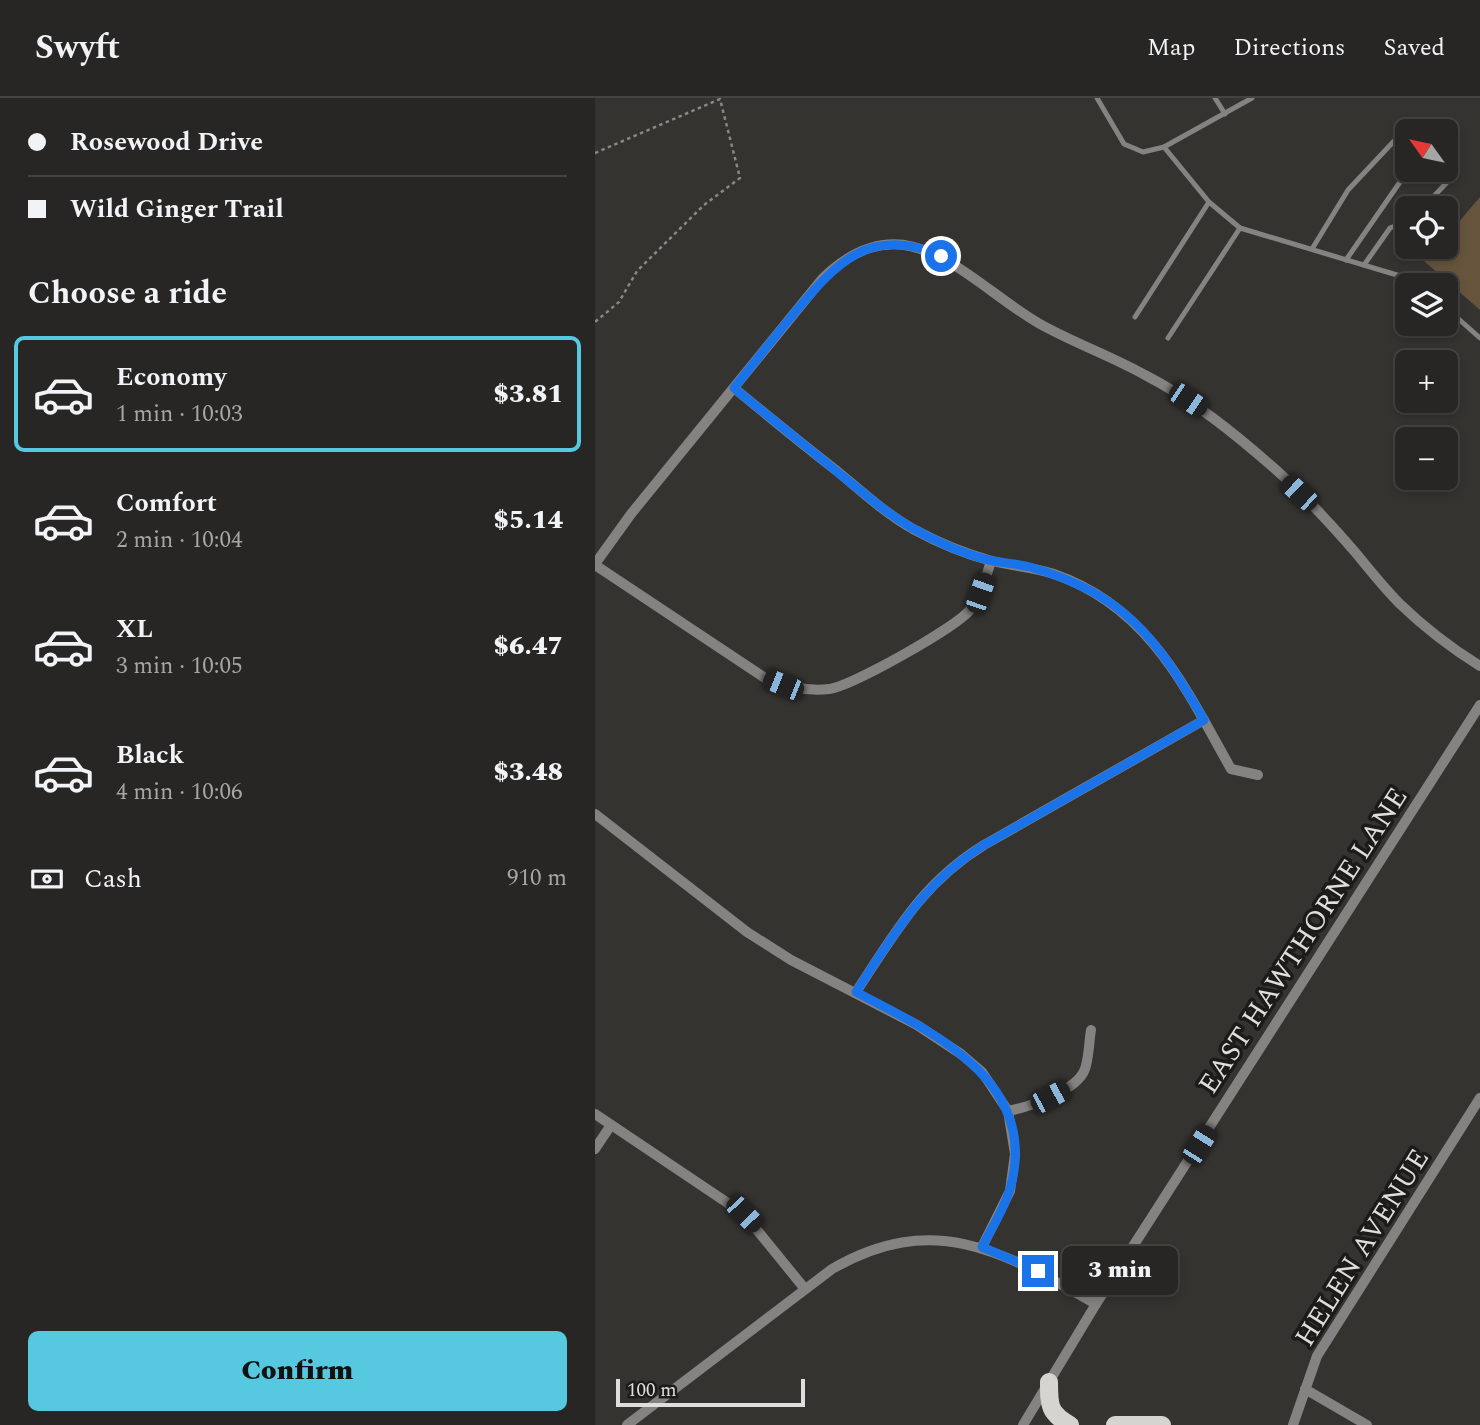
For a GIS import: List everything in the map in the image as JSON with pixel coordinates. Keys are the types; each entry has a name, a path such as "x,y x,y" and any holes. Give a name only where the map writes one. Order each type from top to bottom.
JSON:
{"main road":[{"path":"1049,1382 1049,1405 1053,1413 1070,1425"},
{"path":"1115,1425 1162,1425"}],"street":[{"path":"991,561 975,604 959,621 867,674 829,689 803,689 765,678 595,565 631,514 823,278 835,267 872,247 897,245 929,250 953,263 1039,323 1147,375 1201,409 1251,449 1299,493 1413,616 1453,649 1480,666"},
{"path":"734,388 894,517 936,540 991,561 1055,574 1116,607 1138,625 1166,657 1231,769 1258,775"},
{"name":"EAST HAWTHORNE LANE","path":"1023,1425 1095,1304 1480,705"},
{"path":"856,992 916,902 955,864 1204,720"},
{"path":"595,814 747,932 791,960 917,1026 970,1061 992,1083 1009,1111 1015,1154 1013,1177 1004,1205 982,1247"},
{"path":"1009,1111 1034,1106 1066,1088 1085,1071 1091,1030"},
{"name":"HELEN AVENUE","path":"1293,1425 1318,1356 1480,1098"},
{"path":"595,1114 744,1214 804,1289"},
{"path":"595,1149 611,1125"},
{"path":"627,1425 804,1289 846,1261 892,1244 946,1241 982,1247 1038,1271 1095,1304"},
{"path":"1305,1389 1367,1425"}],"lane":[{"path":"1097,98 1124,144 1143,152 1164,147 1252,98"},
{"path":"1216,98 1225,114"},
{"path":"1312,249 1348,190 1395,139"},
{"path":"1164,147 1209,201 1240,228 1395,274"},
{"path":"1346,260 1400,182"},
{"path":"1434,196 1447,182"},
{"path":"1135,317 1209,201"},
{"path":"1364,265 1390,228 1395,226"},
{"path":"1168,338 1240,228"},
{"path":"1458,319 1480,338"}],"path":[{"path":"595,153 720,99 740,178 704,205 637,271 619,302 595,322"}],"shaded area":[{"path":"1480,197 1480,310 1458,291 1458,273 1438,273 1424,261 1458,259 1458,223"}],"route":[{"path":"941,256 929,250 897,245 872,247 848,258 823,278 734,388 881,507 912,528 956,549 991,561 1055,574 1106,600 1127,615 1158,646 1204,720 955,864 916,902 856,992 892,1010 961,1054 992,1083 1009,1111 1015,1154 1010,1191 982,1247 1038,1271"}]}
